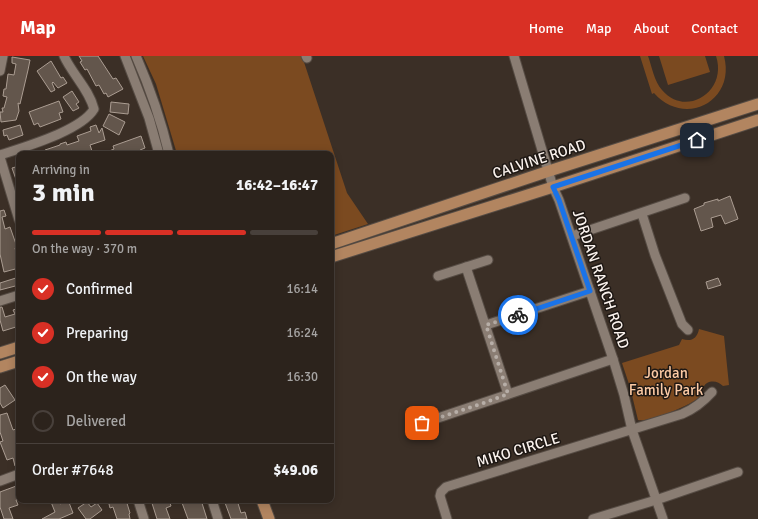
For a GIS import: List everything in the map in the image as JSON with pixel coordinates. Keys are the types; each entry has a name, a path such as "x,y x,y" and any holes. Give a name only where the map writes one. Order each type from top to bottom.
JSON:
{"main road":[{"name":"CALVINE ROAD","path":"334,243 549,171 758,104"},
{"path":"720,133 729,124 758,114"},
{"name":"CALVINE ROAD","path":"334,255 553,187 758,120"},
{"path":"0,353 16,347"},
{"path":"0,358 16,348"},
{"path":"0,367 16,362"},
{"path":"263,503 269,519"}],"street":[{"path":"0,68 3,56"},
{"path":"16,210 0,156 66,130 91,115 94,109 92,101 71,70 64,56"},
{"path":"124,56 149,118 157,151"},
{"path":"136,56 162,125 168,151"},
{"name":"JORDAN RANCH ROAD","path":"514,56 553,187 572,236 614,359 632,430 663,519"},
{"path":"572,236 642,214 685,198"},
{"path":"642,214 682,324 688,330"},
{"path":"438,276 488,260"},
{"path":"466,267 508,394"},
{"path":"486,325 590,291"},
{"path":"0,301 16,296"},
{"path":"422,423 614,359"},
{"path":"632,430 691,410 703,402 712,392"},
{"name":"MIKO CIRCLE","path":"447,519 440,496 441,492 446,487 632,430"},
{"path":"593,519 656,500 738,472"},
{"path":"0,481 16,475"},
{"path":"139,503 144,519"},
{"path":"213,503 218,519"}],"green space":[{"path":"143,56 302,56 333,151 176,151 156,84"},
{"path":"640,56 648,56 657,82 662,90 671,98 682,102 692,101 702,97 710,90 716,80 718,69 716,56 724,56 726,72 722,86 715,97 705,104 693,109 680,108 666,103 654,93 652,94"},
{"path":"659,56 705,56 710,72 668,85"},
{"path":"334,153 347,193 368,224 334,235"},
{"name":"Jordan Family Park","path":"699,329 724,336 729,385 723,386 720,383 709,382 704,386 700,396 689,404 660,416 638,420 630,387 622,363 679,345 682,339 691,340 697,335"}],"building":[{"path":"79,56 98,56 113,79 116,78 123,89 108,97 106,93 104,94 99,85 96,86 87,69 85,70 80,62 82,61"},
{"path":"12,57 30,60 20,104 18,103 19,111 16,120 1,122 0,112 3,112 2,108 4,108 7,97 3,96 4,89 6,89 8,74 14,75 16,64 12,63"},
{"path":"51,61 61,78 63,77 67,83 58,88 53,82 52,83 55,90 51,92 37,71"},
{"path":"72,91 79,102 76,104 79,108 73,111 63,97"},
{"path":"59,101 63,112 59,113 61,119 40,127 38,123 34,125 29,112"},
{"path":"111,102 129,104 128,114 110,112"},
{"path":"109,114 125,122 119,135 103,126"},
{"path":"20,125 23,135 9,140 7,135 4,136 3,130"},
{"path":"96,125 99,133 102,128 105,140 90,145 92,151 46,151 66,142 67,145 79,141 77,136 91,131 90,127"},
{"path":"141,136 145,148 140,151 109,151 114,149 113,146"},
{"path":"16,167 16,179 12,168"},
{"path":"730,196 738,219 725,224 721,215 711,218 713,227 701,231 694,209 704,205 704,203 718,199 718,201"},
{"path":"4,210 6,216 2,217 5,229 10,227 16,244 16,269 4,272 0,254 0,211"},
{"path":"16,278 16,286 0,290 0,283"},
{"path":"718,278 721,285 708,289 706,282"},
{"path":"0,307 2,307 5,317 15,314 13,310 16,309 16,327 3,331 0,320"},
{"path":"5,385 15,400 3,408 0,403 0,388"},
{"path":"7,413 13,430 16,429 15,466 13,458 7,460 0,442 3,441 0,432 0,415"},
{"path":"16,486 16,503 18,505 9,508 13,519 4,519 0,507 0,492"},
{"path":"51,503 69,503 73,513 59,519 42,519 55,512"},
{"path":"86,503 88,503 91,507 97,503 102,510 90,519 86,519 78,508"},
{"path":"109,503 127,503 130,519 117,519 113,507 110,508"},
{"path":"152,503 170,503 171,506 166,508 170,519 157,519"},
{"path":"182,503 202,503 207,519 188,519"},
{"path":"225,503 238,503 241,513 245,512 247,519 231,519"}],"way so far":[{"path":"422,423 508,394 486,325 518,315"}],"route":[{"path":"518,315 590,291 559,200 553,187 697,140"}]}
